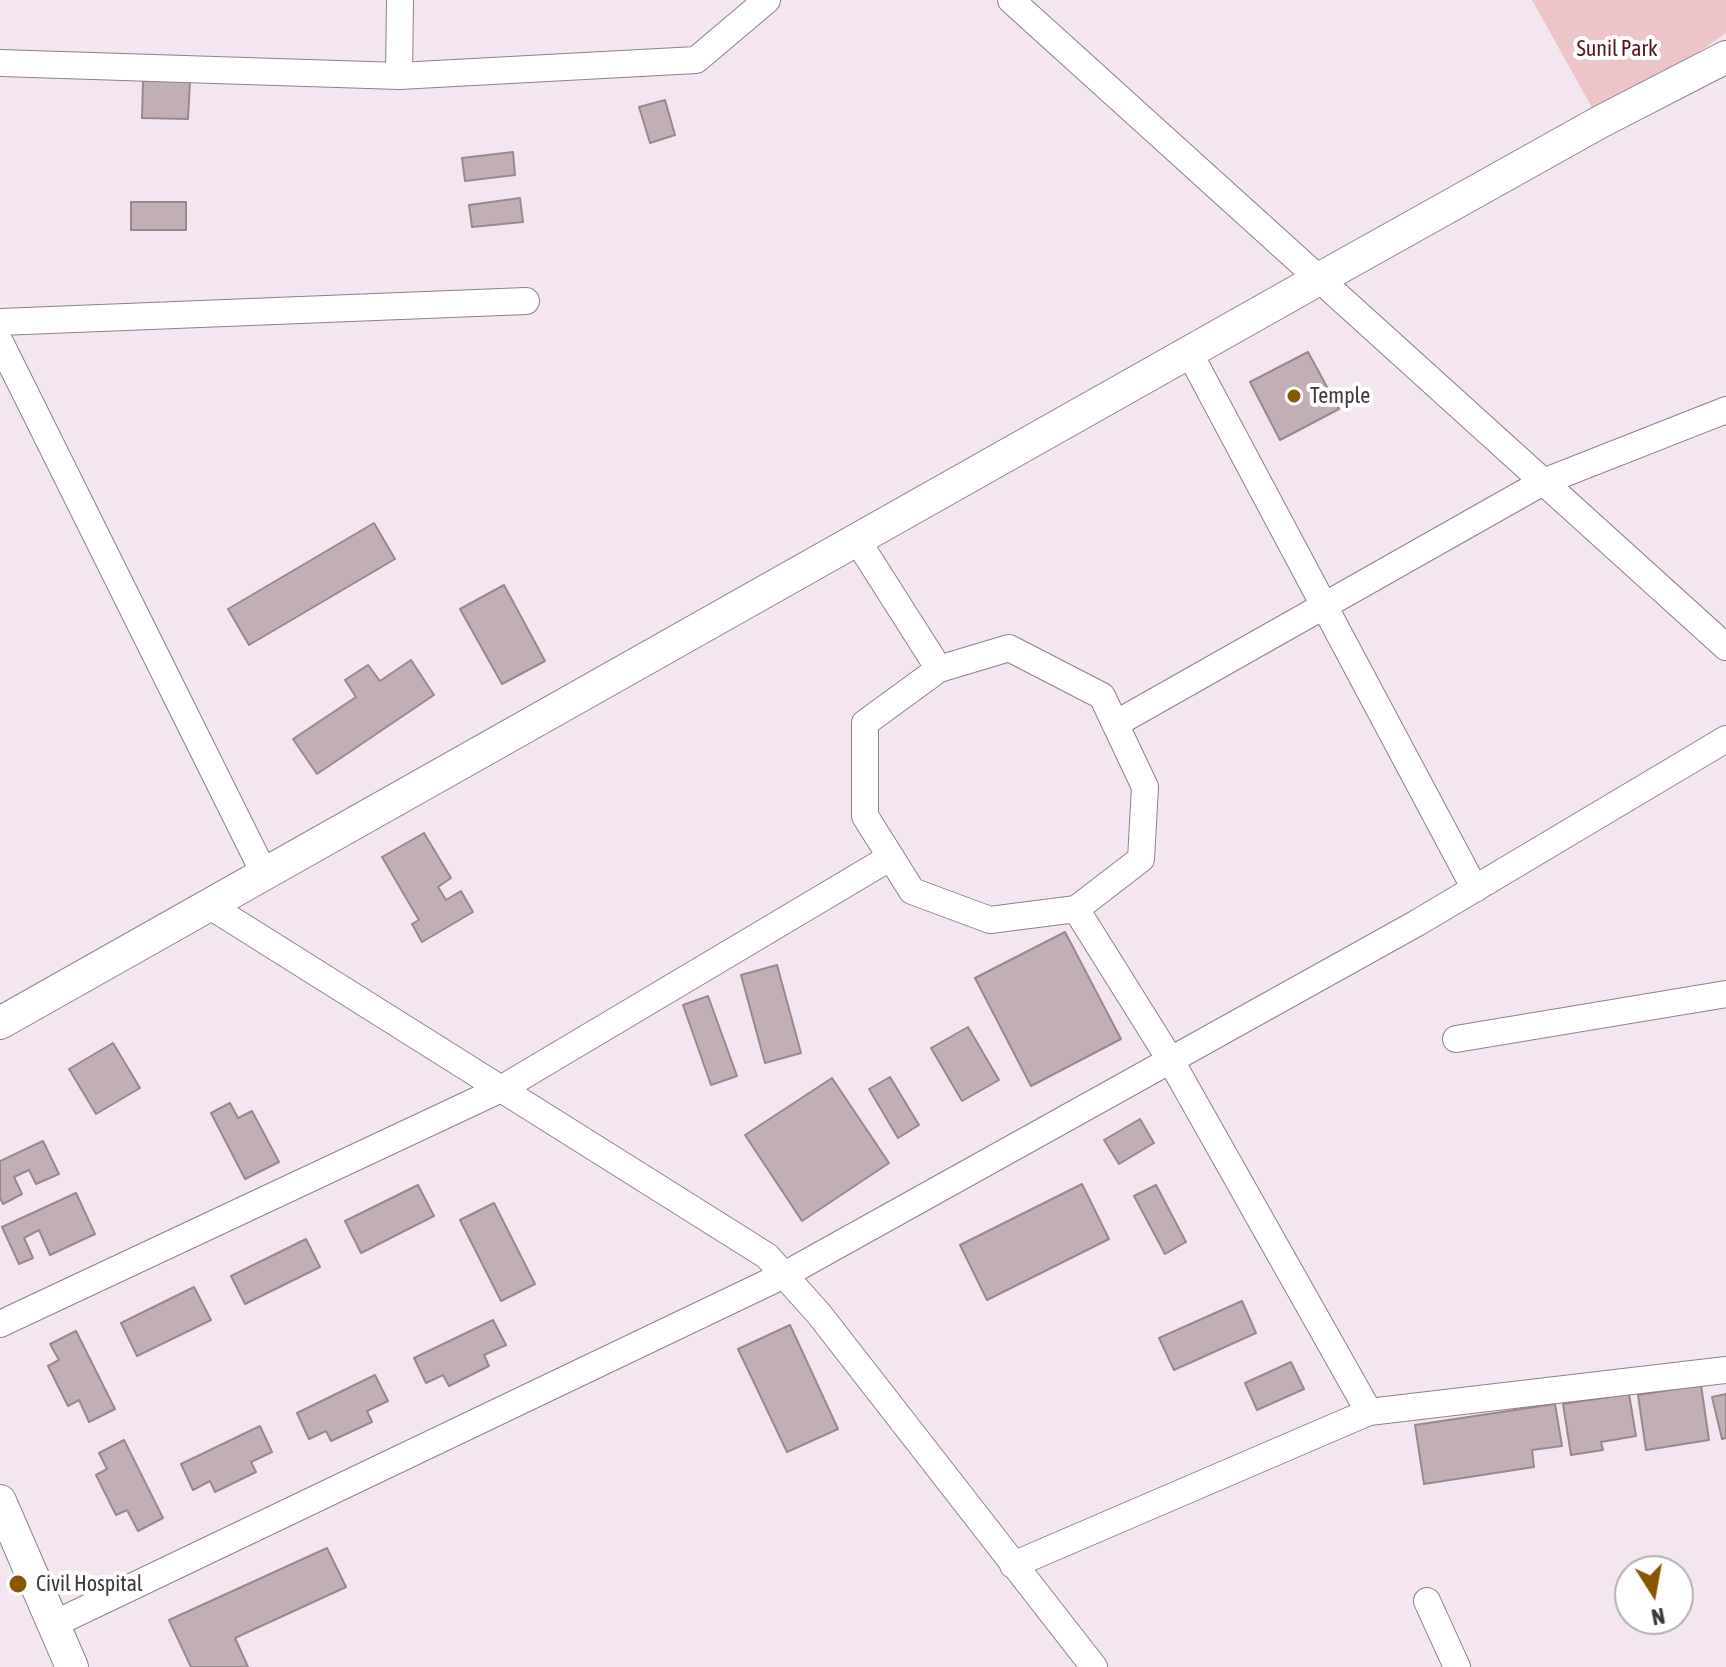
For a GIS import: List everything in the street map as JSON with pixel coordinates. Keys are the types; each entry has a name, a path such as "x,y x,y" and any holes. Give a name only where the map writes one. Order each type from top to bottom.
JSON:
{"street":[{"path":"399,76 400,0"},
{"path":"0,63 399,76 696,60 767,0"},
{"path":"1011,0 1726,647"},
{"path":"0,1023 1319,279 1600,122 1726,57"},
{"path":"0,322 526,301"},
{"path":"0,342 265,875"},
{"path":"1189,352 1475,889"},
{"path":"1115,724 1543,482 1726,410"},
{"path":"857,540 939,669"},
{"path":"1009,648 1102,696 1115,724 1145,787 1141,859 1076,909 990,920 912,891 865,816 865,723 939,669 1009,648"},
{"path":"54,1624 786,1274 1475,889 1726,739"},
{"path":"0,1324 501,1089 891,857"},
{"path":"210,906 767,1256 786,1274 1094,1667"},
{"path":"1076,909 1171,1061 1369,1412"},
{"path":"1456,1039 1726,994"},
{"path":"1013,1565 1369,1412 1726,1370"},
{"path":"0,1501 72,1667"},
{"path":"1427,1601 1457,1667"}],"green space":[{"name":"Sunil Park","path":"1532,0 1726,0 1726,33 1600,122"}],"building":[{"path":"143,80 190,81 188,119 142,118"},
{"path":"665,100 675,135 650,143 639,107"},
{"path":"513,152 515,175 465,181 462,158"},
{"path":"520,198 523,222 472,227 469,205"},
{"path":"131,202 186,202 186,230 131,230"},
{"name":"Temple","path":"1308,352 1339,409 1280,440 1250,382"},
{"path":"374,523 395,559 249,645 228,609"},
{"path":"504,585 545,661 502,684 460,609"},
{"path":"411,660 434,695 317,774 293,739 356,697 345,680 368,665 380,681"},
{"path":"424,833 451,878 438,887 446,900 461,891 473,912 422,942 412,924 419,920 382,857"},
{"path":"1065,932 1121,1039 1031,1086 975,978"},
{"path":"777,965 801,1053 765,1063 741,975"},
{"path":"708,996 737,1076 711,1085 683,1005"},
{"path":"968,1027 999,1080 962,1101 931,1048"},
{"path":"113,1043 140,1088 96,1114 69,1069"},
{"path":"890,1077 919,1125 898,1138 869,1089"},
{"path":"832,1078 889,1163 802,1221 745,1135"},
{"path":"230,1103 238,1118 252,1111 279,1162 245,1179 211,1113"},
{"path":"1140,1119 1154,1143 1119,1164 1104,1140"},
{"path":"43,1141 59,1174 36,1184 29,1170 14,1177 22,1194 3,1204 0,1198 0,1161"},
{"path":"1082,1184 1109,1239 987,1300 960,1245"},
{"path":"418,1185 434,1216 361,1253 345,1221"},
{"path":"1156,1185 1186,1242 1165,1254 1134,1196"},
{"path":"76,1193 95,1234 50,1255 39,1230 24,1238 33,1258 19,1264 2,1227"},
{"path":"494,1203 535,1284 501,1301 460,1220"},
{"path":"306,1239 320,1267 245,1304 231,1276"},
{"path":"194,1287 211,1320 137,1356 121,1323"},
{"path":"1242,1301 1256,1333 1174,1370 1159,1338"},
{"path":"493,1320 506,1345 484,1355 489,1366 449,1386 443,1375 426,1383 414,1358"},
{"path":"790,1325 838,1429 787,1452 738,1349"},
{"path":"76,1331 115,1409 89,1422 79,1400 68,1406 48,1366 59,1360 50,1344"},
{"path":"1291,1362 1304,1389 1257,1410 1245,1383"},
{"path":"375,1375 388,1401 367,1411 372,1422 331,1441 326,1431 309,1439 297,1413"},
{"path":"1701,1385 1709,1440 1646,1450 1638,1395"},
{"path":"1629,1394 1636,1436 1601,1442 1603,1450 1571,1455 1563,1404"},
{"path":"1726,1394 1726,1438 1722,1439 1712,1397"},
{"path":"1555,1404 1562,1446 1532,1450 1534,1467 1424,1484 1415,1425"},
{"path":"260,1426 272,1452 251,1462 256,1472 215,1492 210,1481 193,1490 181,1464"},
{"path":"124,1440 163,1518 138,1531 127,1510 116,1515 96,1475 107,1469 99,1453"},
{"path":"327,1548 346,1587 235,1638 248,1667 191,1667 169,1620"}],"place":[{"name":"Temple","path":"1294,396"},
{"name":"Civil Hospital","path":"18,1584"}]}
